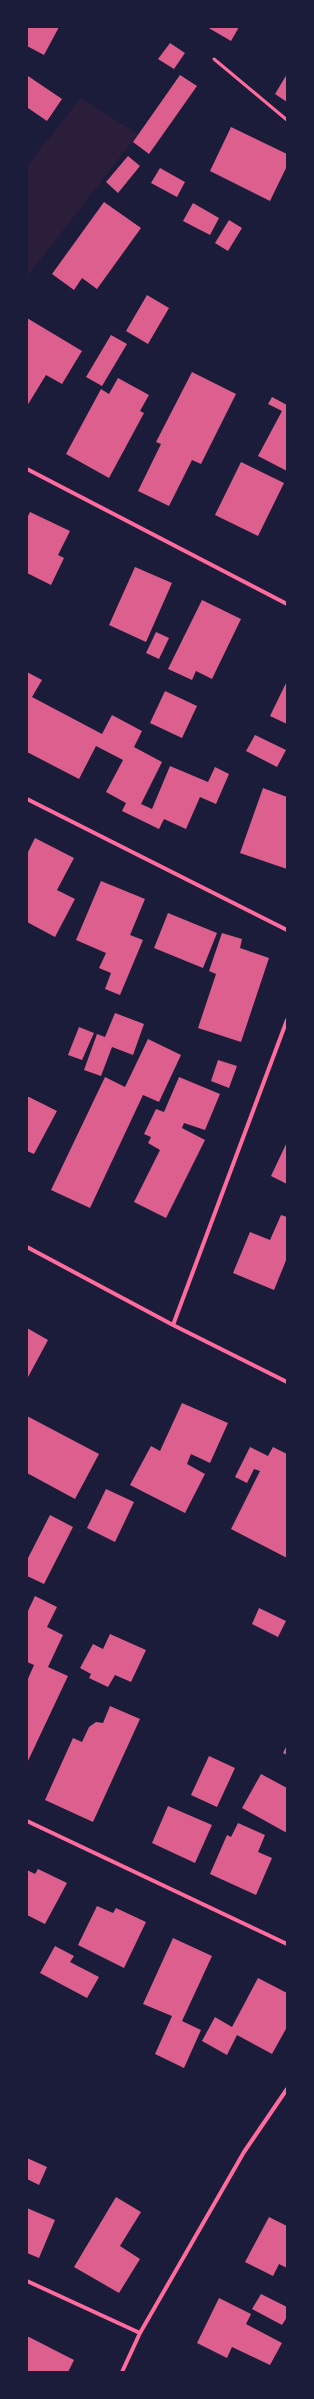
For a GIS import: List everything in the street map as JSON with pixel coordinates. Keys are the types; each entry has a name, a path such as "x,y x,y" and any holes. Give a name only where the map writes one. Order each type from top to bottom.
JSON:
{"street":[{"path":"27,469 287,604"},
{"path":"27,799 287,930"},
{"path":"173,1325 287,1020"},
{"path":"27,1247 173,1325 287,1382"},
{"path":"27,1821 287,1944"},
{"path":"122,2372 140,2333 244,2152 287,2089"},
{"path":"27,2281 140,2333"}],"lane":[{"path":"214,59 287,120"}],"shaded area":[{"path":"81,98 138,134 27,277 27,166"}],"building":[{"path":"27,27 59,27 44,55 27,46"},
{"path":"207,27 239,27 231,41"},
{"path":"170,43 185,53 174,69 158,59"},
{"path":"287,74 287,102 275,94"},
{"path":"180,75 197,86 149,154 133,142"},
{"path":"28,76 62,99 47,121 28,108 27,110"},
{"path":"231,127 287,154 287,166 270,201 210,171"},
{"path":"128,156 140,166 118,193 106,182"},
{"path":"160,168 185,182 177,197 151,183"},
{"path":"104,202 141,228 97,289 82,278 74,290 52,274"},
{"path":"193,203 219,218 210,235 183,221"},
{"path":"229,220 242,228 228,251 215,243"},
{"path":"147,295 169,308 148,344 126,331"},
{"path":"27,318 82,351 62,384 46,375 27,406"},
{"path":"111,335 127,344 102,386 86,377"},
{"path":"192,372 236,394 201,464 192,460 169,506 138,491 161,444 156,442"},
{"path":"118,378 149,395 140,411 144,413 109,478 66,454 101,389 109,394"},
{"path":"272,397 287,405 287,471 258,456 282,411 268,404"},
{"path":"241,462 284,483 258,536 215,515"},
{"path":"30,512 70,531 58,555 64,558 51,585 27,573 27,518"},
{"path":"135,567 172,583 146,642 109,625"},
{"path":"202,600 241,619 212,679 196,671 192,680 168,669"},
{"path":"156,632 169,638 159,659 146,653"},
{"path":"27,672 42,680 32,697 102,734 112,715 142,731 134,747 162,762 141,804 152,809 170,766 208,782 215,767 229,774 216,804 200,797 186,829 164,819 159,829 122,811 126,803 106,792 123,760 96,746 79,779 27,752"},
{"path":"287,681 287,724 270,716"},
{"path":"165,691 197,706 182,738 150,723"},
{"path":"255,735 286,750 277,767 246,751"},
{"path":"263,788 287,797 287,869 240,853"},
{"path":"35,838 74,858 57,890 75,899 55,937 27,922 27,854"},
{"path":"101,881 145,899 130,935 143,940 120,995 105,989 111,973 99,968 106,953 76,940"},
{"path":"168,913 217,933 203,968 154,948"},
{"path":"222,933 242,939 240,948 269,958 241,1042 198,1028 216,974 209,971"},
{"path":"115,1013 144,1024 133,1055 112,1047 101,1076 84,1070 97,1034 105,1037"},
{"path":"79,1027 94,1033 82,1060 68,1055"},
{"path":"148,1039 181,1055 159,1102 143,1095 90,1208 51,1190 105,1077 125,1087"},
{"path":"218,1060 237,1066 229,1088 211,1081"},
{"path":"179,1077 220,1094 205,1130 184,1123 182,1128 205,1140 166,1218 134,1202 160,1150 148,1143 151,1137 144,1134 156,1109 164,1112"},
{"path":"27,1096 57,1111 34,1154 27,1151"},
{"path":"287,1142 287,1184 271,1176"},
{"path":"281,1215 287,1217 287,1258 274,1290 233,1273 250,1232 270,1240"},
{"path":"27,1328 48,1340 27,1379"},
{"path":"182,1403 228,1423 210,1463 191,1454 187,1464 205,1474 185,1513 130,1485 151,1446 160,1451"},
{"path":"27,1416 99,1454 75,1499 27,1473"},
{"path":"250,1447 268,1456 273,1447 287,1454 287,1558 231,1529 260,1471 254,1469 247,1483 235,1477"},
{"path":"106,1489 134,1502 115,1542 87,1528"},
{"path":"50,1515 73,1527 44,1584 27,1576 27,1560"},
{"path":"35,1596 57,1607 47,1627 63,1635 48,1667 68,1676 27,1763 27,1681 34,1665 27,1662 27,1613"},
{"path":"259,1608 286,1621 278,1637 252,1624"},
{"path":"110,1634 146,1650 131,1682 115,1675 108,1687 89,1678 91,1674 80,1668 93,1644 103,1649"},
{"path":"110,1706 140,1719 93,1822 45,1800 73,1738 82,1742 89,1727 96,1722 103,1723"},
{"path":"287,1745 287,1755 283,1753"},
{"path":"209,1756 235,1768 217,1807 191,1795"},
{"path":"261,1774 287,1788 287,1833 242,1808"},
{"path":"168,1806 212,1825 195,1863 152,1843"},
{"path":"238,1823 265,1835 258,1852 272,1858 256,1895 210,1874 227,1835 231,1837"},
{"path":"38,1869 67,1883 45,1924 27,1915 27,1870 35,1874"},
{"path":"97,1906 113,1913 116,1908 146,1922 124,1968 78,1945"},
{"path":"173,1938 212,1956 182,2021 201,2030 184,2068 155,2054 172,2016 143,2004"},
{"path":"55,1946 74,1956 70,1962 99,1977 87,1998 40,1973"},
{"path":"258,1978 287,1993 287,2027 272,2054 237,2035 227,2055 202,2041 215,2017 232,2027"},
{"path":"27,2158 47,2167 39,2185 27,2179"},
{"path":"116,2197 141,2212 120,2246 140,2259 119,2293 74,2267"},
{"path":"27,2208 55,2220 39,2258 27,2253"},
{"path":"269,2217 287,2226 287,2268 279,2264 273,2276 245,2262"},
{"path":"261,2294 287,2307 287,2317 282,2325 252,2309"},
{"path":"219,2298 251,2314 246,2324 282,2343 270,2365 232,2347 227,2358 197,2343"},
{"path":"27,2336 74,2360 68,2372 27,2372"}]}
